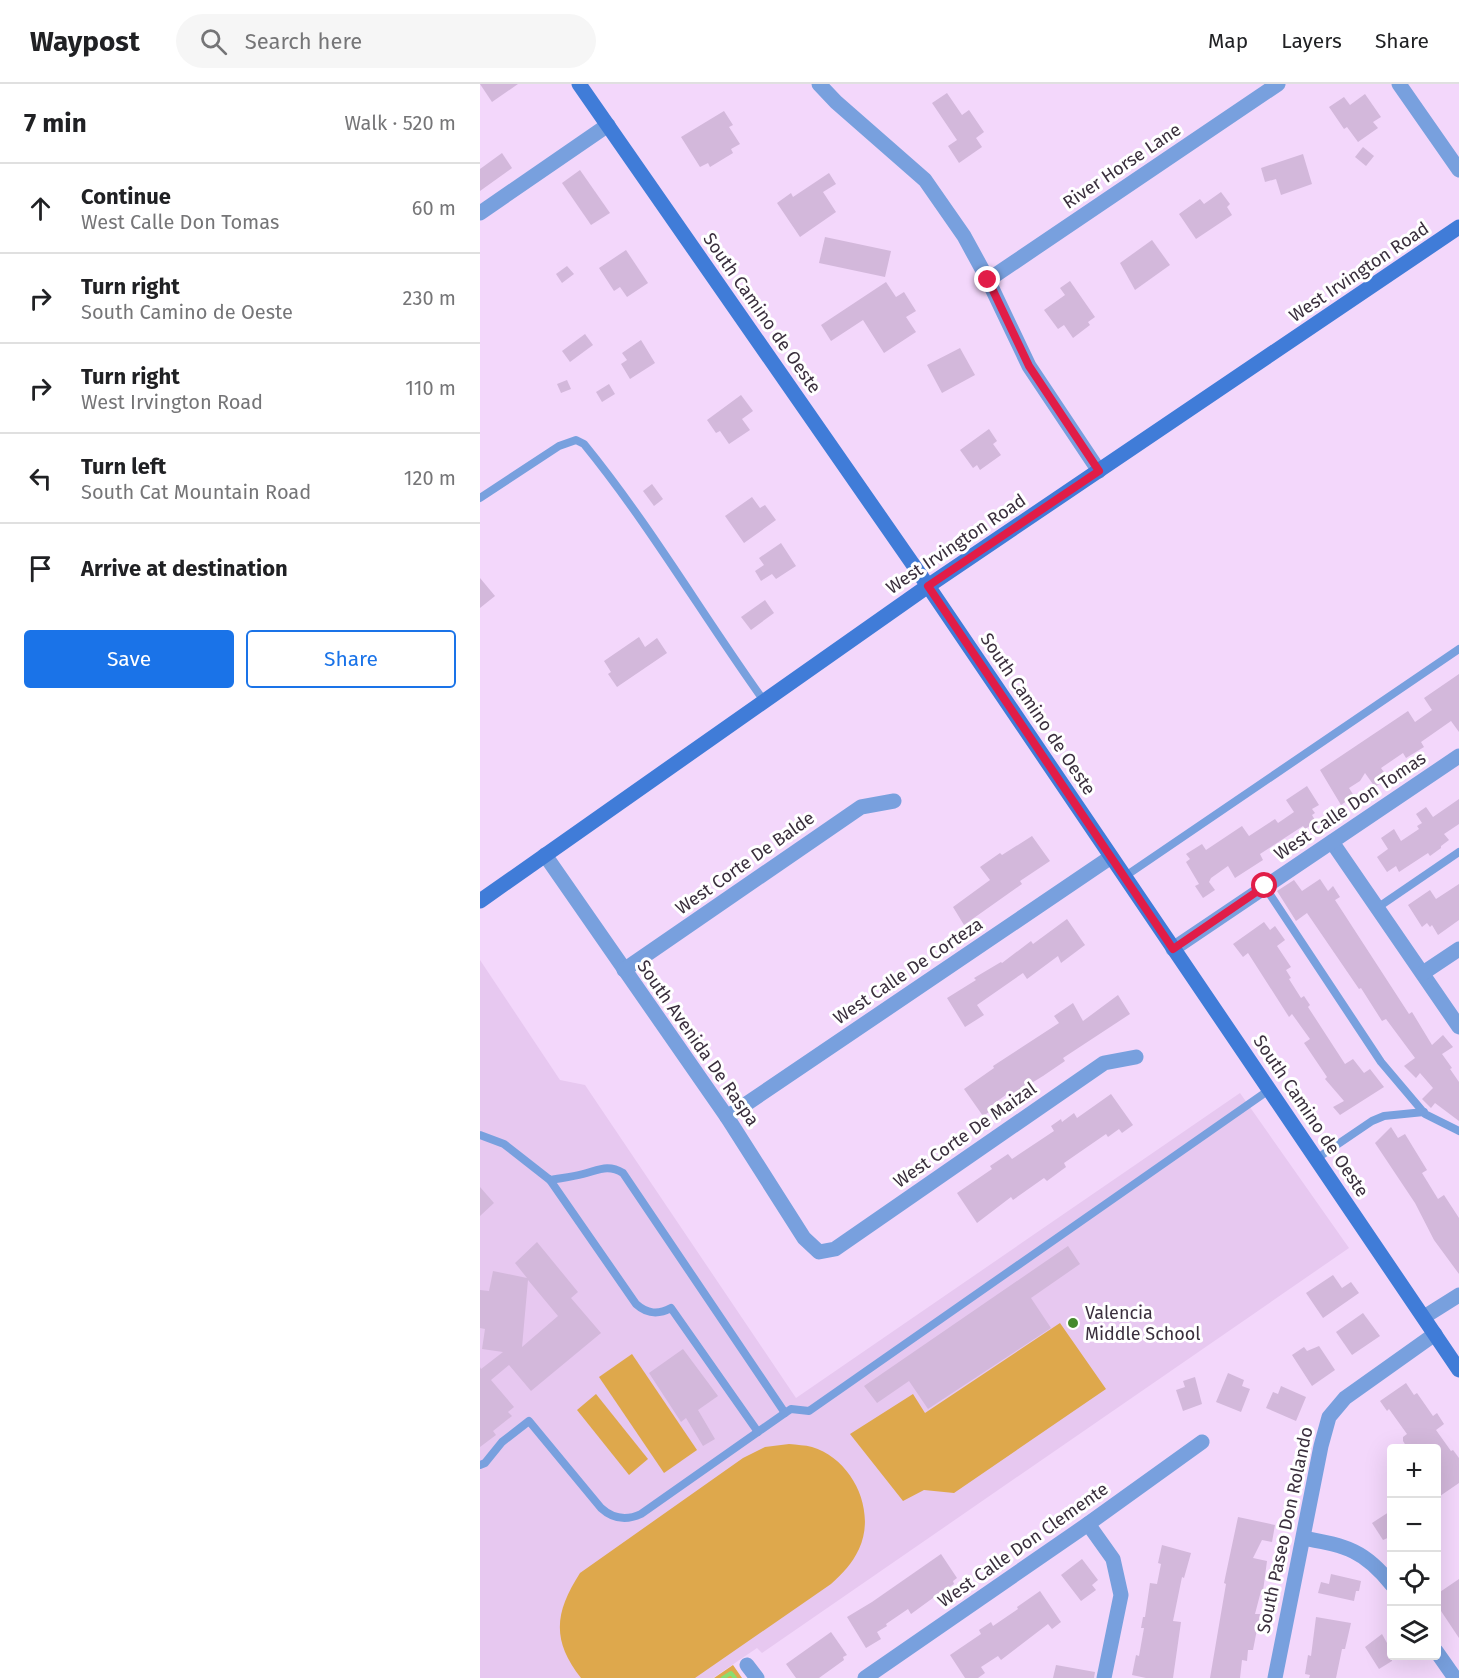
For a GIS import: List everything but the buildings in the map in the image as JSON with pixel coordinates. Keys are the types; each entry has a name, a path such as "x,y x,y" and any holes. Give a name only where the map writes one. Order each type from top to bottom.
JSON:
{"street":[{"name":"South Camino de Oeste","path":"579,84 928,586 1459,1370"},
{"path":"819,84 836,102 925,180 964,236 1029,366 1099,471"},
{"name":"River Horse Lane","path":"988,280 1278,84"},
{"path":"1399,84 1459,170"},
{"path":"480,213 608,125"},
{"name":"West Irvington Road","path":"480,900 928,586 1459,227"},
{"name":"West Calle Don Tomas","path":"1173,949 1459,756"},
{"name":"West Corte De Balde","path":"624,970 861,807 894,801"},
{"path":"1332,842 1459,1027"},
{"name":"South Avenida De Raspa","path":"545,855 727,1117 804,1238 819,1252"},
{"name":"West Calle De Corteza","path":"727,1117 1111,857"},
{"path":"1423,974 1459,949"},
{"name":"West Corte De Maizal","path":"819,1252 835,1249 1104,1063 1136,1057"},
{"path":"1424,1317 1459,1295"},
{"name":"South Paseo Don Rolando","path":"1275,1678 1321,1446 1329,1417 1345,1398 1435,1334"},
{"name":"West Calle Don Clemente","path":"865,1678 1202,1442"},
{"path":"1088,1524 1113,1559 1121,1595 1104,1678"},
{"path":"1304,1538 1351,1548 1367,1558 1387,1578"},
{"path":"1441,1657 1455,1678"},
{"path":"747,1665 757,1678"}],"lane":[{"path":"480,498 559,446 576,440 585,444 627,500 764,701"},
{"path":"1124,877 1459,650"},
{"path":"1377,908 1459,852"},
{"path":"1265,886 1381,1062 1424,1112 1459,1131"},
{"path":"480,1466 502,1442 529,1421 607,1514 624,1519 641,1514 791,1409 808,1411 1269,1090"},
{"path":"1316,1159 1372,1121 1384,1116 1424,1112"},
{"path":"480,1135 504,1144 550,1180 636,1304 648,1312 656,1313 670,1308 758,1432"},
{"path":"550,1180 582,1175 608,1167 623,1173 785,1413"}],"shaded area":[{"name":"Valencia Middle School","path":"480,960 560,1080 585,1085 796,1398 1240,1093 1349,1248 762,1653 757,1648 713,1678 480,1678"},
{"path":"1060,1323 1106,1389 954,1493 924,1490 903,1501 850,1434 913,1394 925,1413"},
{"path":"632,1354 697,1450 664,1473 599,1377"},
{"path":"596,1394 648,1459 629,1475 577,1410"},
{"path":"789,1444 809,1446 826,1453 849,1474 857,1488 863,1503 864,1534 859,1549 843,1572 831,1584 695,1678 581,1678 565,1651 560,1626 565,1601 580,1573 743,1458 765,1447"},
{"path":"733,1665 742,1678 714,1678"}],"waterway":[{"path":"723,1678 731,1673 735,1678"}],"place":[{"name":"Valencia Middle School","path":"1073,1323"}],"route":[{"path":"988,280 1029,366 1099,471 928,586 1173,949 1265,886"}]}
